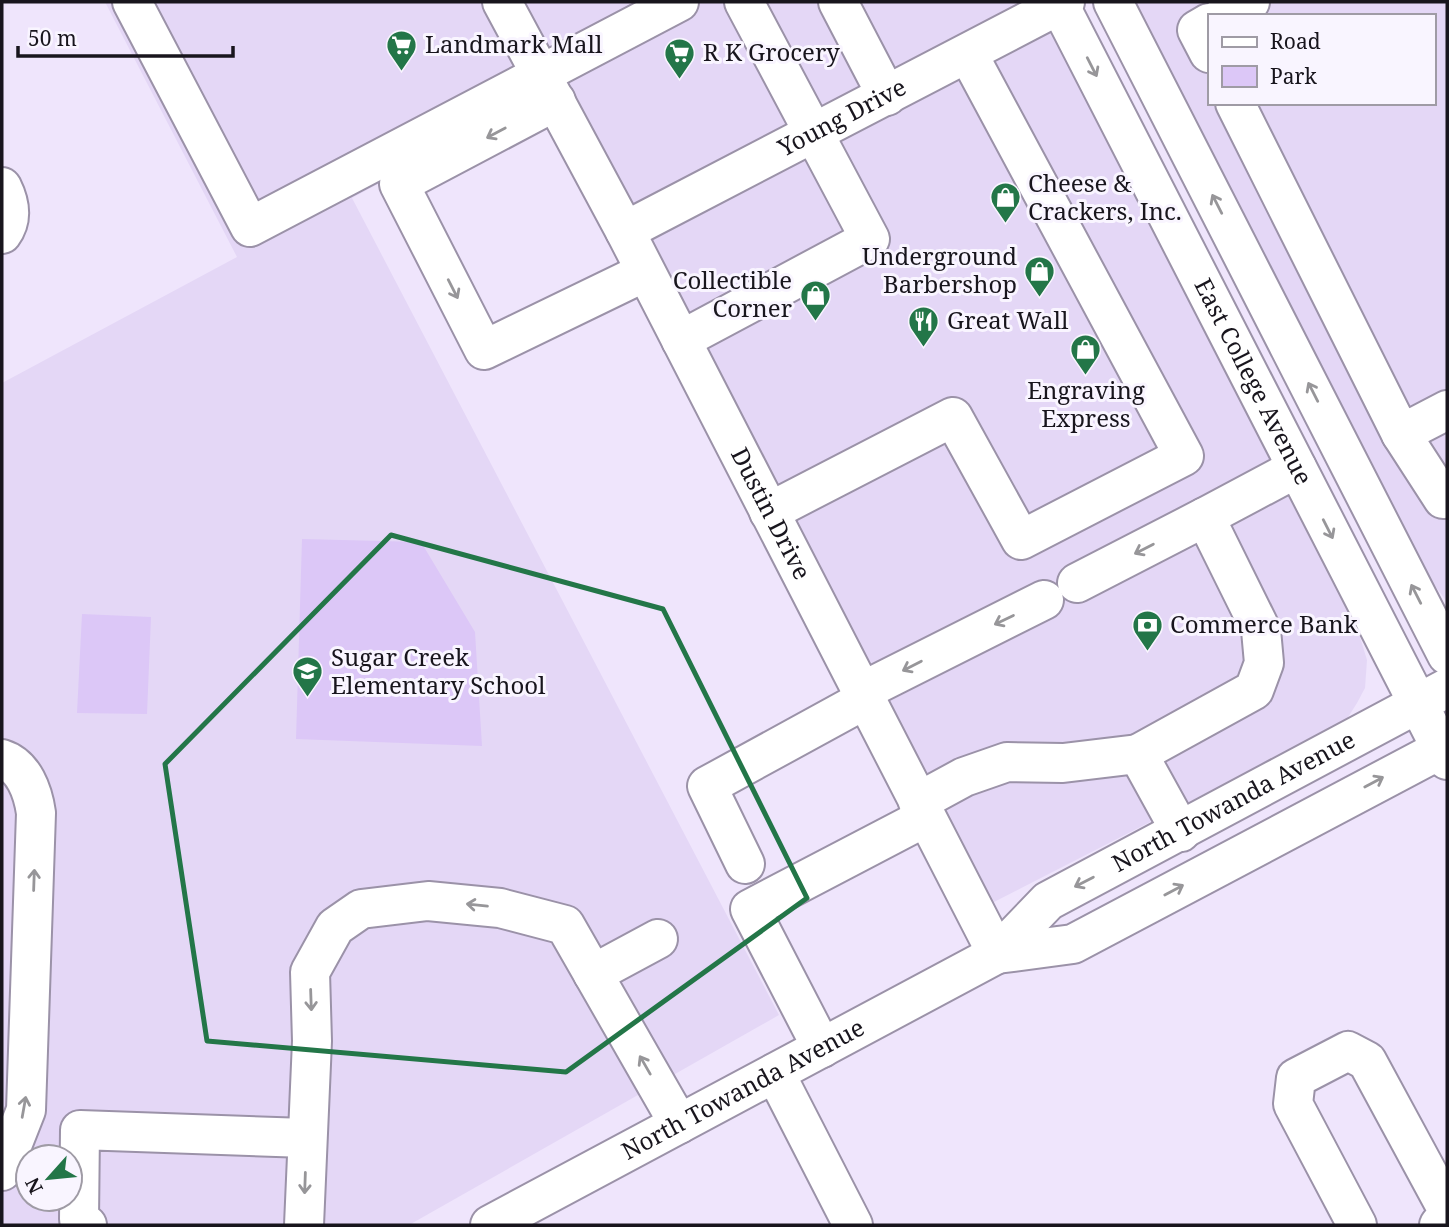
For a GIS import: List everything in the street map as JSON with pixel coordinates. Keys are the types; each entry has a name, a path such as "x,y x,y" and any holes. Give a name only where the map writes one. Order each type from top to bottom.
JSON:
{"main road":[{"path":"132,2 250,227 550,88"},
{"name":"Dustin Drive","path":"502,2 625,231 997,954"},
{"path":"645,272 484,350 399,184 679,2"},
{"path":"681,340 870,239 744,2"},
{"path":"838,2 887,96"},
{"path":"1061,3 1114,2"},
{"name":"East College Avenue","path":"1114,2 1447,655"},
{"path":"1227,14 1250,2"},
{"name":"Young Drive","path":"625,231 1061,3"},
{"name":"East College Avenue","path":"1061,3 1297,468 1433,696 1445,752"},
{"path":"1208,24 1197,30 1208,51"},
{"path":"769,512 953,417 1021,540 1184,456 968,54"},
{"path":"1236,105 1401,433 1446,501"},
{"path":"2,187 8,199 9,223 2,234"},
{"path":"1401,433 1447,410"},
{"path":"745,864 706,786 864,695 1297,468"},
{"path":"822,1048 750,909 922,809 964,777 1007,762 1063,762 1138,754 1254,690 1264,663 1261,630 1205,517"},
{"name":"North Towanda Avenue","path":"490,1225 997,954 1048,901 1433,696"},
{"name":"North Towanda Avenue","path":"997,954 1073,944 1445,752"},
{"path":"1138,754 1181,832"},
{"path":"2,759 18,768 33,795 36,813 26,1110 2,1171"},
{"path":"303,1225 312,1041 310,972 335,927 361,909 428,901 500,908 565,925 679,1124"},
{"path":"593,974 658,939"},
{"path":"1357,1225 1293,1104 1292,1091 1296,1078 1348,1051 1367,1061 1446,1207 1447,1215 1439,1225"},
{"path":"775,1073 853,1225"},
{"path":"87,1225 79,1219 80,1130 306,1138"}],"highlighted area":[{"path":"391,535 663,609 807,898 566,1072 207,1041 165,764"}],"shaded area":[{"path":"105,2 1036,2 1359,634 1367,660 1365,688 1345,722 992,903 564,84 352,198 779,1015 409,1225 2,1225 2,383 237,257"},
{"path":"1133,2 1447,2 1447,602 1427,575"}],"green space":[{"path":"302,539 421,542 475,632 482,746 296,739"},
{"path":"82,614 151,617 147,714 77,713"}],"place":[{"name":"Landmark Mall","path":"402,72"},
{"name":"R K Grocery","path":"680,80"},
{"name":"Cheese & Crackers, Inc.","path":"1005,225"},
{"name":"Underground Barbershop","path":"1040,298"},
{"name":"Collectible Corner","path":"815,322"},
{"name":"Great Wall","path":"924,348"},
{"name":"Engraving Express","path":"1086,376"},
{"name":"Commerce Bank","path":"1147,652"},
{"name":"Sugar Creek Elementary School","path":"308,699"}]}
